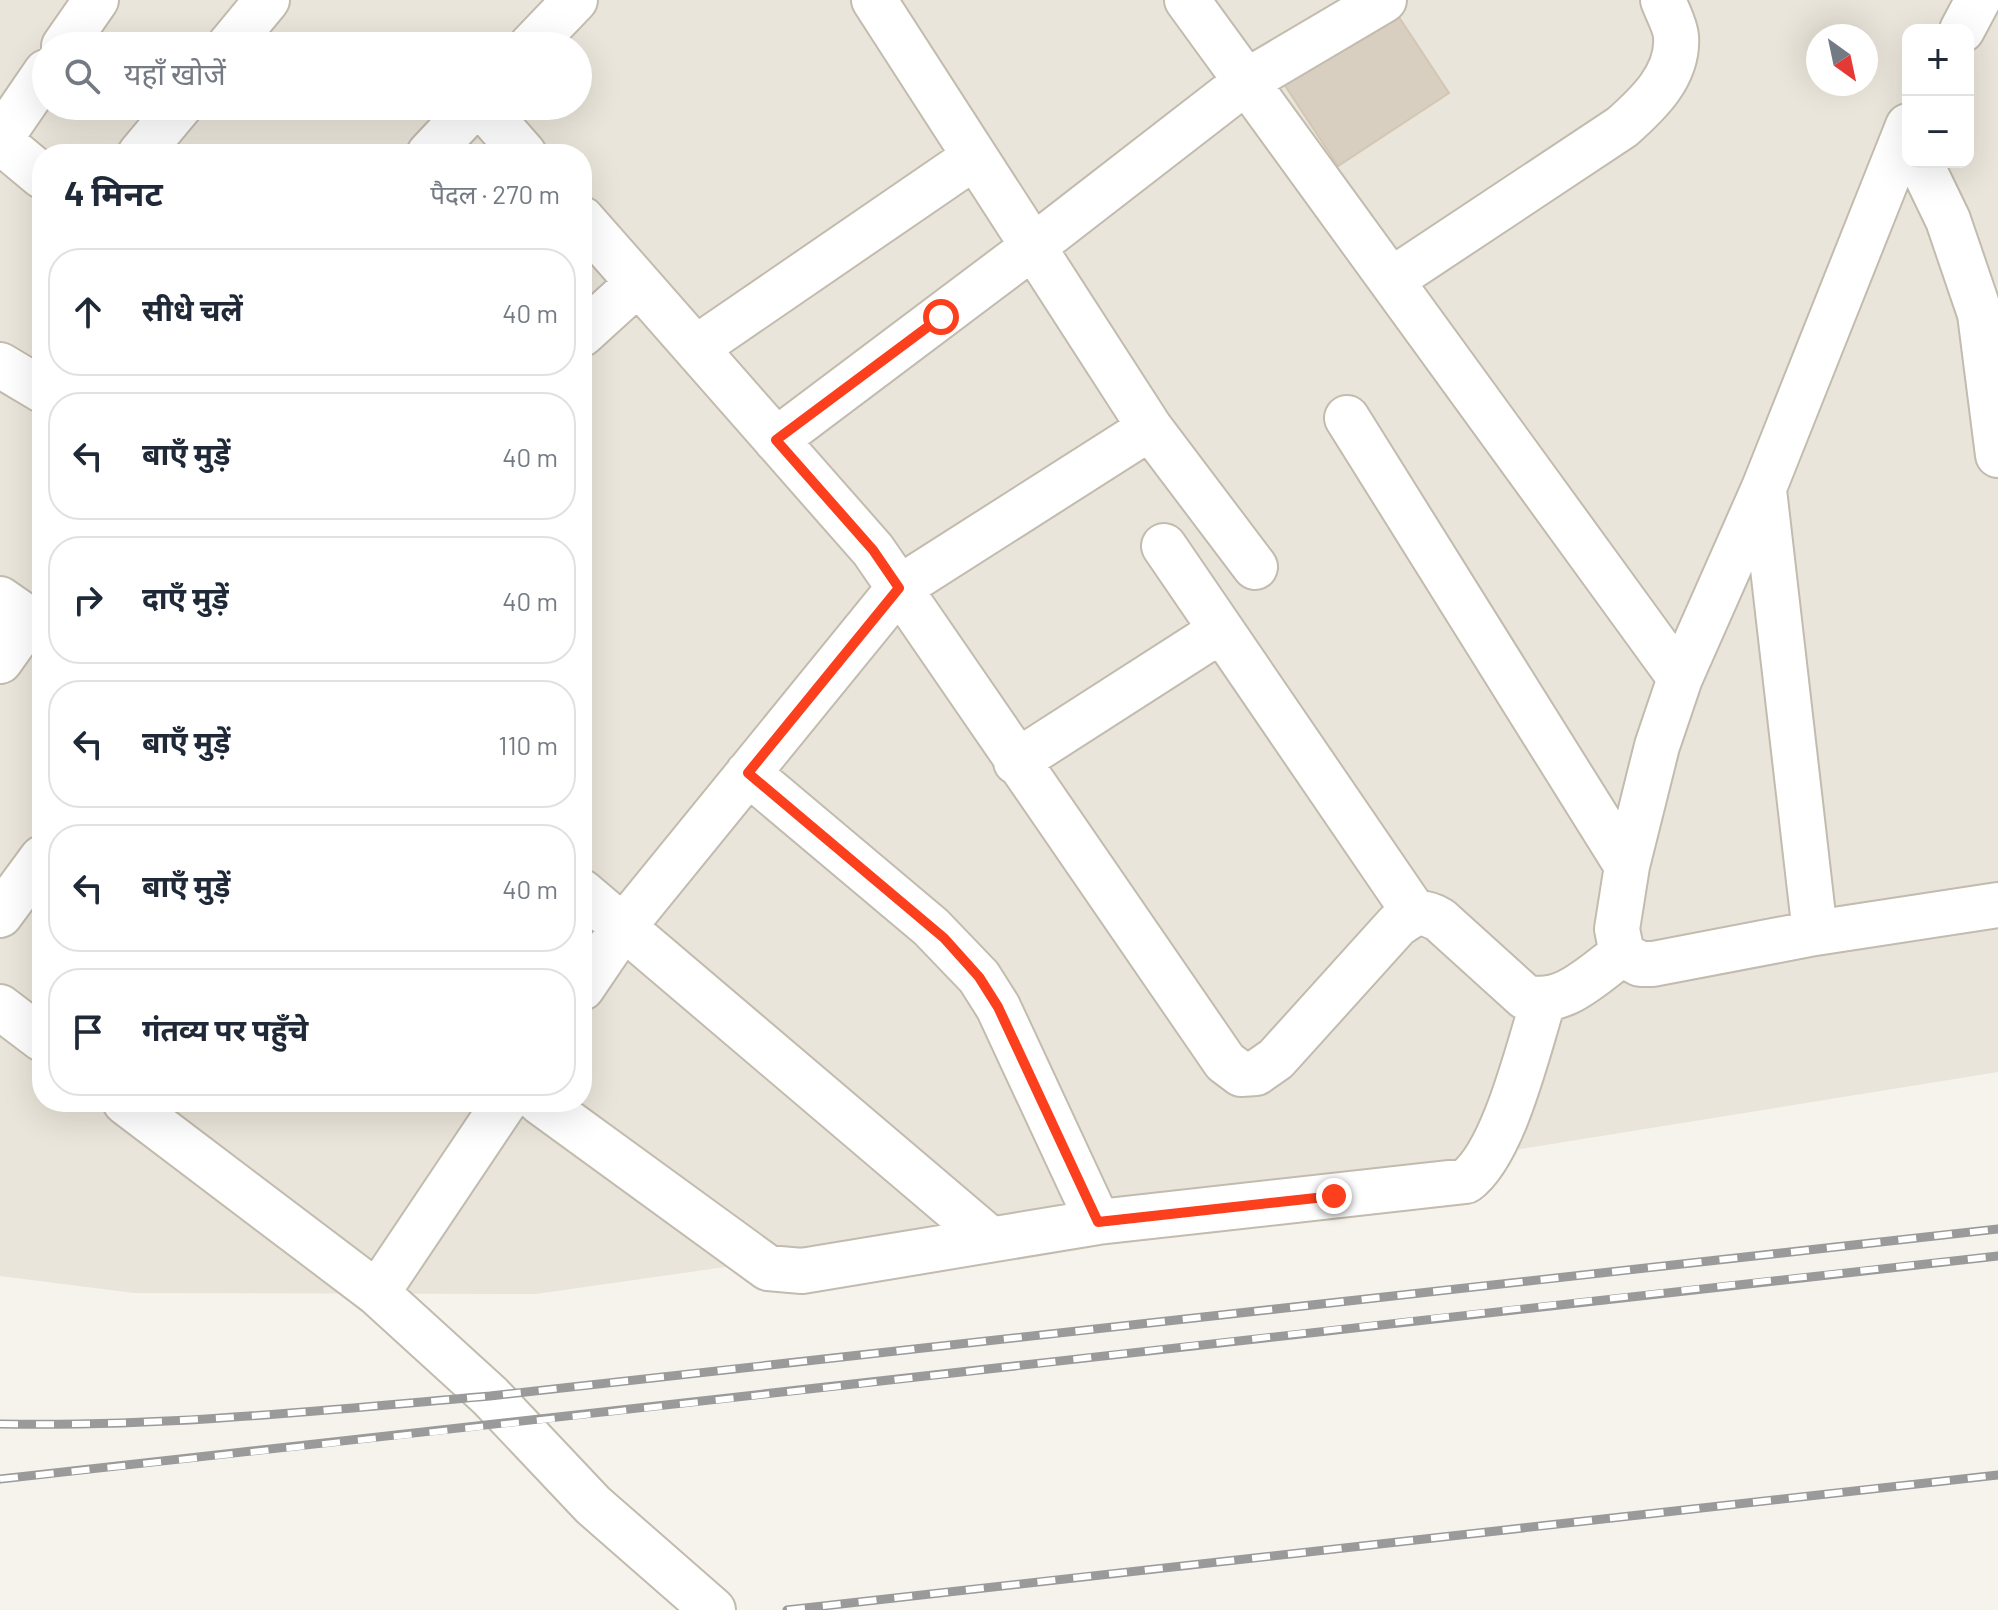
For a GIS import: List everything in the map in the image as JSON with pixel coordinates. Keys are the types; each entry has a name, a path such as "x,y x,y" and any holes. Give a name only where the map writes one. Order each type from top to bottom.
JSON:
{"street":[{"path":"74,32 96,0"},
{"path":"544,32 575,0"},
{"path":"874,0 973,158 1034,246 1150,428 1255,567"},
{"path":"1187,0 1393,279 1680,678"},
{"path":"776,440 1247,81 1384,0"},
{"path":"1393,279 1622,127 1653,99 1668,72 1676,37 1663,0"},
{"path":"1965,24 1978,0"},
{"path":"239,32 261,2"},
{"path":"1974,30 1998,25"},
{"path":"32,93 0,140 32,167"},
{"path":"148,144 168,120"},
{"path":"438,144 461,120"},
{"path":"494,120 515,144"},
{"path":"696,348 973,158"},
{"path":"1902,158 1764,488 1680,678 1657,746 1627,866 1617,929 1622,954 1640,964 1653,964 1815,933 1998,905"},
{"path":"1924,168 1948,220 1980,314 1998,455"},
{"path":"592,230 873,550 1225,1062 1241,1074 1256,1073 1276,1059 1397,925 1414,912 1427,912 1440,920 1525,997 1543,1002 1561,997 1622,954"},
{"path":"592,325 638,283"},
{"path":"0,365 32,384"},
{"path":"1347,418 1627,866"},
{"path":"592,973 624,926 899,588 1150,428"},
{"path":"1764,488 1815,933"},
{"path":"1164,546 1414,912"},
{"path":"0,661 24,615"},
{"path":"1016,762 1220,631"},
{"path":"748,773 931,927 979,977 998,1007 1098,1222"},
{"path":"0,915 32,872"},
{"path":"592,900 990,1239"},
{"path":"554,1112 768,1268 802,1271 1098,1222 1466,1181 1487,1162 1497,1140 1543,1002"},
{"path":"0,1007 32,1031"},
{"path":"138,1112 377,1293 490,1396 593,1505 713,1610"},
{"path":"377,1293 498,1112"}],"shaded area":[{"path":"0,0 1998,0 1998,1072 1279,1188 536,1294 134,1293 0,1276"}],"building":[{"path":"1391,5 1449,93 1338,166 1280,78"}],"railway":[{"path":"0,1424 184,1420 490,1396 1998,1229"},
{"path":"0,1479 1998,1256"},
{"path":"787,1610 1998,1475"}],"route":[{"path":"941,317 776,440 873,550 899,588 748,773 931,927 979,977 998,1007 1098,1222 1334,1196"}]}
